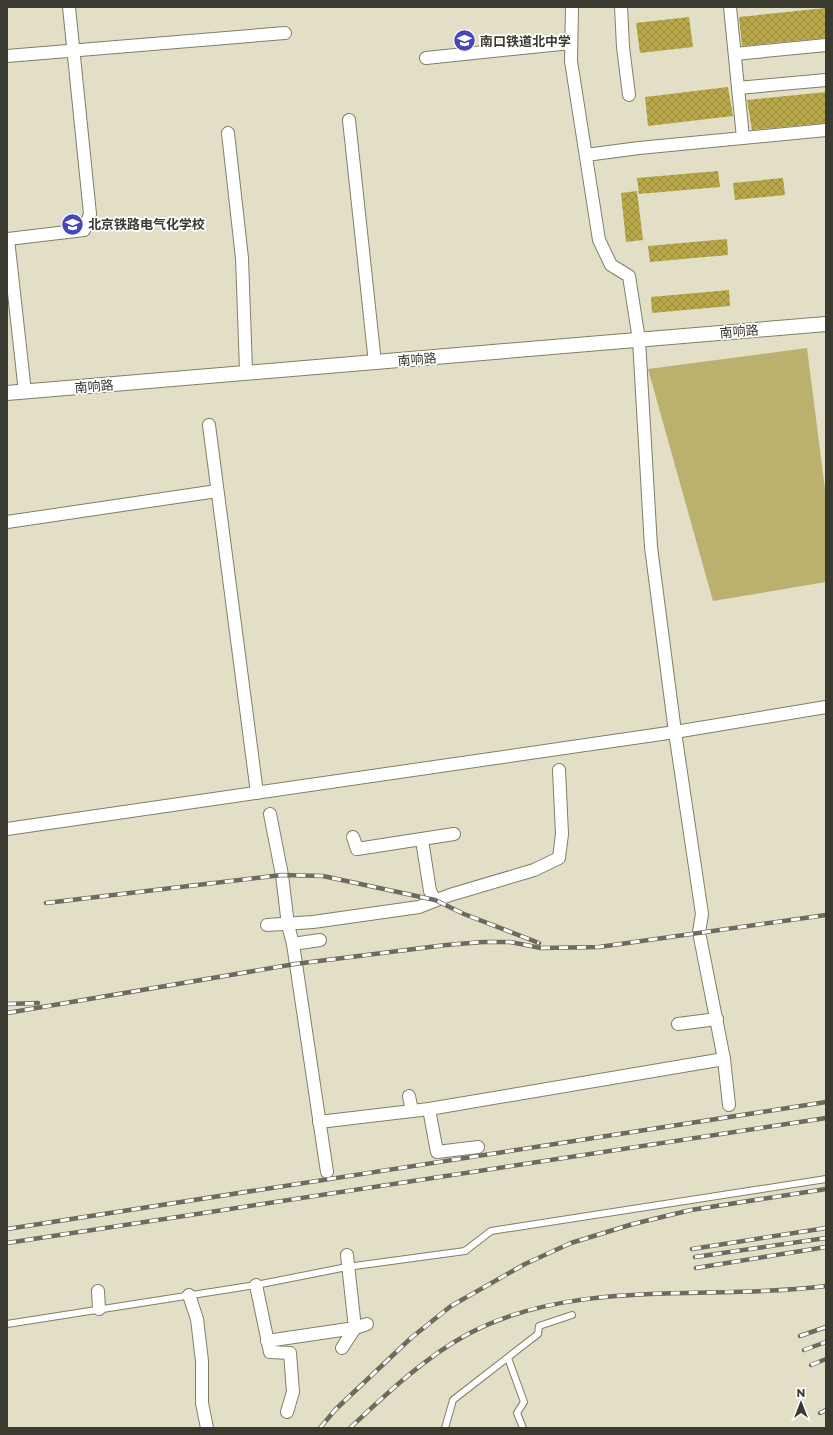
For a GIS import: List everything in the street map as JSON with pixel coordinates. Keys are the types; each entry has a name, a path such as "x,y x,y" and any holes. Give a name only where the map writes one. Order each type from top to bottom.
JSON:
{"street":[{"path":"25,392 8,239 84,230 90,214 69,7"},
{"path":"572,7 571,61 600,240 611,265 629,276 639,340 651,547 675,732 702,914 699,932 724,1059 729,1105"},
{"path":"621,7 623,47 629,95"},
{"path":"730,7 743,138"},
{"path":"7,56 285,33"},
{"path":"426,58 571,43"},
{"path":"735,54 826,45"},
{"path":"738,88 826,80"},
{"path":"349,120 375,363"},
{"path":"586,155 826,130"},
{"path":"228,133 242,258 246,370"},
{"name":"南响路","path":"7,393 826,324"},
{"path":"209,425 257,793"},
{"path":"7,522 217,491"},
{"path":"7,829 675,732 826,707"},
{"path":"267,925 288,925 419,907 435,900 534,870 560,858 562,834 560,770"},
{"path":"270,814 282,875 288,925 293,944 327,1172"},
{"path":"353,837 358,849 454,834"},
{"path":"422,840 430,891 435,900"},
{"path":"293,944 320,940"},
{"path":"678,1024 717,1019"},
{"path":"320,1122 429,1109 724,1059"},
{"path":"409,1096 412,1111"},
{"path":"429,1109 437,1152 478,1147"},
{"path":"342,1348 355,1328 347,1261"},
{"path":"256,1285 270,1352 290,1353 293,1392 287,1412"},
{"path":"98,1291 99,1309"},
{"path":"189,1295 196,1319 202,1361 202,1403 207,1428"},
{"path":"268,1341 355,1328 367,1324"}],"lane":[{"path":"7,1324 256,1285 347,1261 465,1251 490,1231 826,1179"},
{"path":"445,1428 453,1400 538,1334 539,1326 572,1315"},
{"path":"508,1358 524,1402 517,1413 523,1428"}],"shaded area":[{"path":"807,348 826,497 826,582 713,601 648,369"}],"building":[{"path":"826,8 826,38 742,46 739,17"},
{"path":"689,17 693,47 640,53 636,23"},
{"path":"728,87 733,116 648,126 645,97"},
{"path":"826,92 826,123 752,130 747,100"},
{"path":"718,171 720,187 639,194 637,178"},
{"path":"783,178 785,195 735,200 733,183"},
{"path":"637,191 643,240 626,242 621,193"},
{"path":"727,239 728,255 650,262 648,246"},
{"path":"729,290 730,306 652,313 651,297"}],"railway":[{"path":"46,903 282,875 323,876 435,900 464,914 539,943"},
{"path":"7,1013 295,964 446,945 483,942 510,942 541,948 599,947 826,915"},
{"path":"7,1004 38,1003"},
{"path":"7,1229 826,1102"},
{"path":"7,1243 826,1118"},
{"path":"320,1428 335,1410 411,1338 451,1306 525,1264 571,1243 633,1224 691,1210 826,1189"},
{"path":"692,1249 826,1228"},
{"path":"695,1257 826,1238"},
{"path":"696,1268 826,1247"},
{"path":"350,1428 406,1377 436,1354 468,1334 509,1316 553,1305 597,1298 643,1294 781,1290 826,1286"},
{"path":"800,1336 826,1327"},
{"path":"804,1350 826,1342"},
{"path":"811,1365 826,1359"},
{"path":"820,1413 826,1410"}],"place":[{"name":"南口铁道北中学","path":"465,41"},
{"name":"北京铁路电气化学校","path":"72,224"}]}
